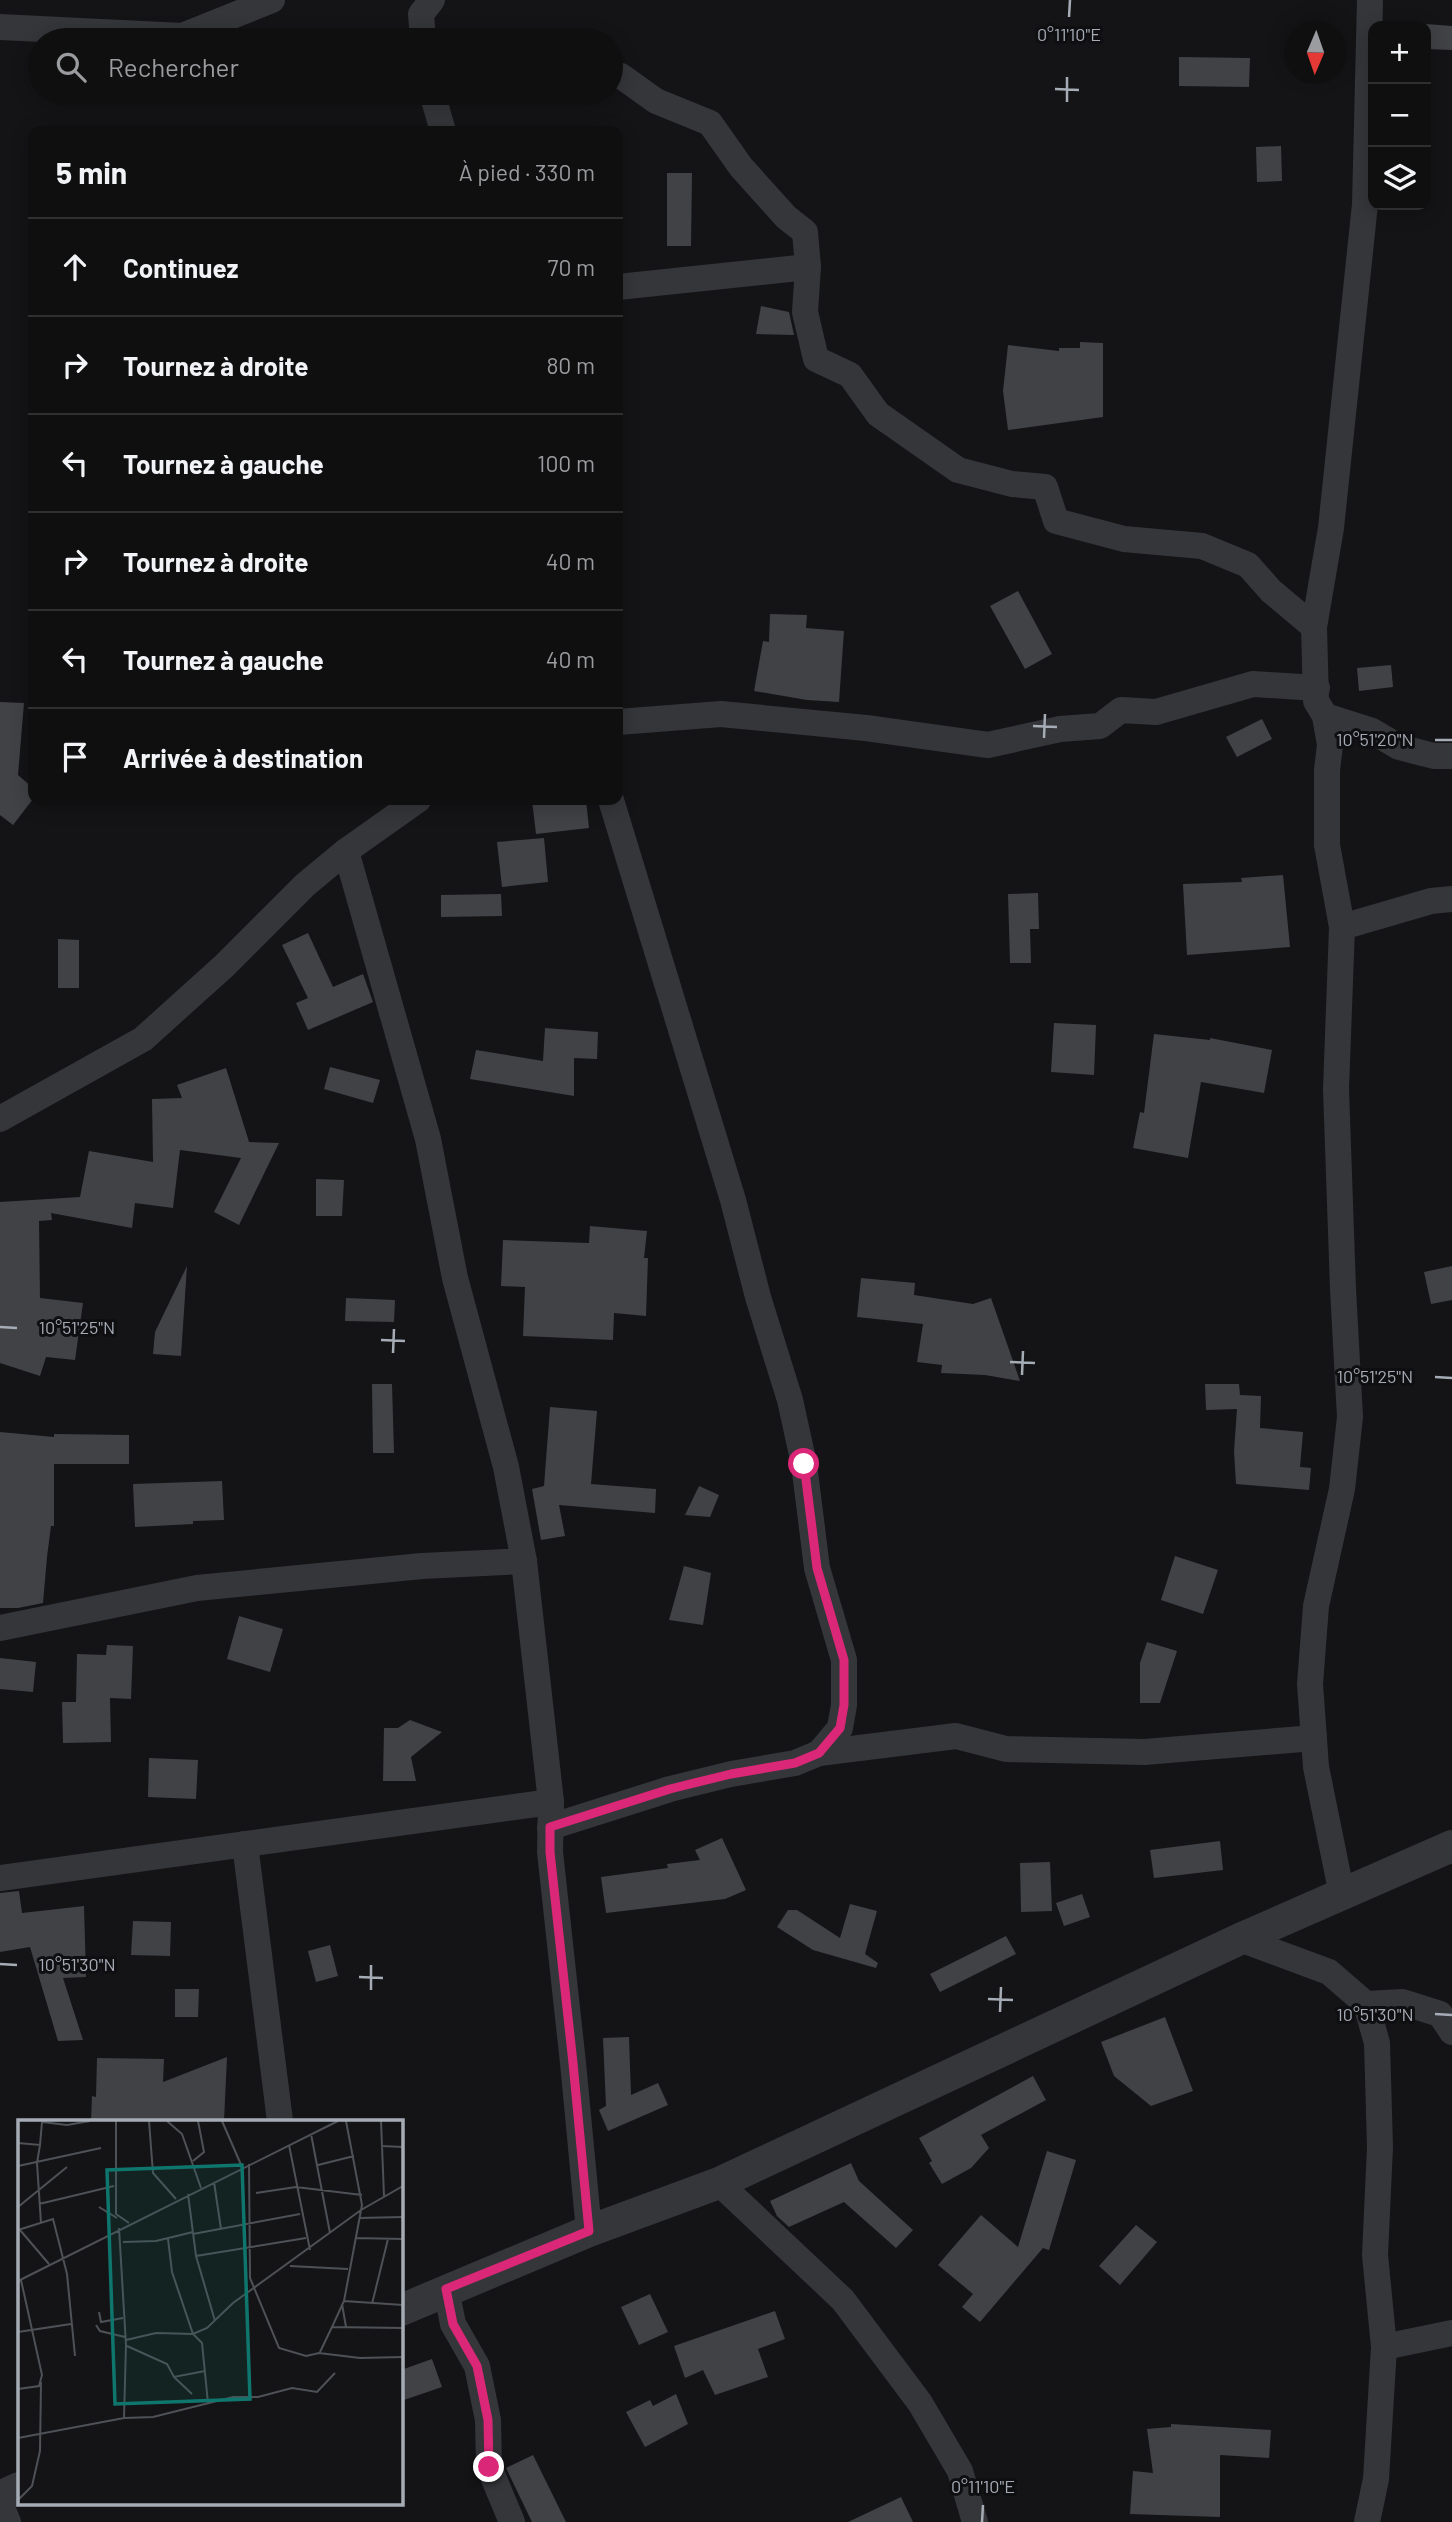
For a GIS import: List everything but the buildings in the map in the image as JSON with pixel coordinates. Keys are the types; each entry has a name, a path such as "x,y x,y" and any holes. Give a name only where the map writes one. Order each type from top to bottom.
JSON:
{"street":[{"path":"202,28 272,0"},
{"path":"422,28 421,14 432,0"},
{"path":"1342,1895 1317,1766 1310,1684 1316,1606 1342,1489 1350,1417 1336,1089 1342,927 1327,845 1327,770 1330,745 1325,716 1317,701 1314,627 1331,528 1365,204 1370,0"},
{"path":"0,27 28,28"},
{"path":"623,77 656,101 710,123 741,167 786,217 805,232 808,267 805,312 816,359 850,375 878,414 958,470 1012,484 1045,487 1056,521 1124,539 1202,545 1248,565 1271,591 1314,627"},
{"path":"435,105 442,126"},
{"path":"623,286 808,267"},
{"path":"623,722 721,714 866,728 988,746 1060,729 1100,726 1121,710 1156,712 1253,684 1317,688"},
{"path":"1325,716 1372,731 1399,747 1452,756"},
{"path":"0,1119 144,1039 225,966 305,885 346,851 411,805"},
{"path":"613,805 733,1200 796,1426 804,1464 817,1568 844,1660 844,1705 840,1728 819,1753"},
{"path":"346,851 428,1139 455,1279 506,1468 524,1561 550,1815 550,1852 589,2231"},
{"path":"1342,927 1431,901 1452,900"},
{"path":"0,1628 209,1586 434,1564 524,1561"},
{"path":"0,1878 245,1844 550,1815 731,1774 795,1763 819,1753 956,1736 1006,1749 1144,1752 1314,1738"},
{"path":"245,1844 280,2120"},
{"path":"402,2310 589,2231 719,2183 1240,1939 1452,1846"},
{"path":"1240,1939 1329,1972 1366,2004 1377,2043 1380,2147 1375,2255 1384,2347 1376,2479 1367,2522"},
{"path":"1366,2004 1402,2002 1428,2010 1440,2014 1452,2032"},
{"path":"719,2183 843,2300 920,2403 960,2471 975,2522"},
{"path":"446,2289 453,2324 477,2366 488,2420 489,2467 512,2522"},
{"path":"1384,2347 1452,2333"},
{"path":"0,2497 18,2488"},
{"path":"0,2504 8,2522"}],"route":[{"path":"489,2467 488,2420 477,2366 453,2324 446,2289 589,2231 550,1852 550,1827 670,1789 731,1774 795,1763 819,1753 840,1728 844,1705 844,1660 817,1568 804,1464"}]}
